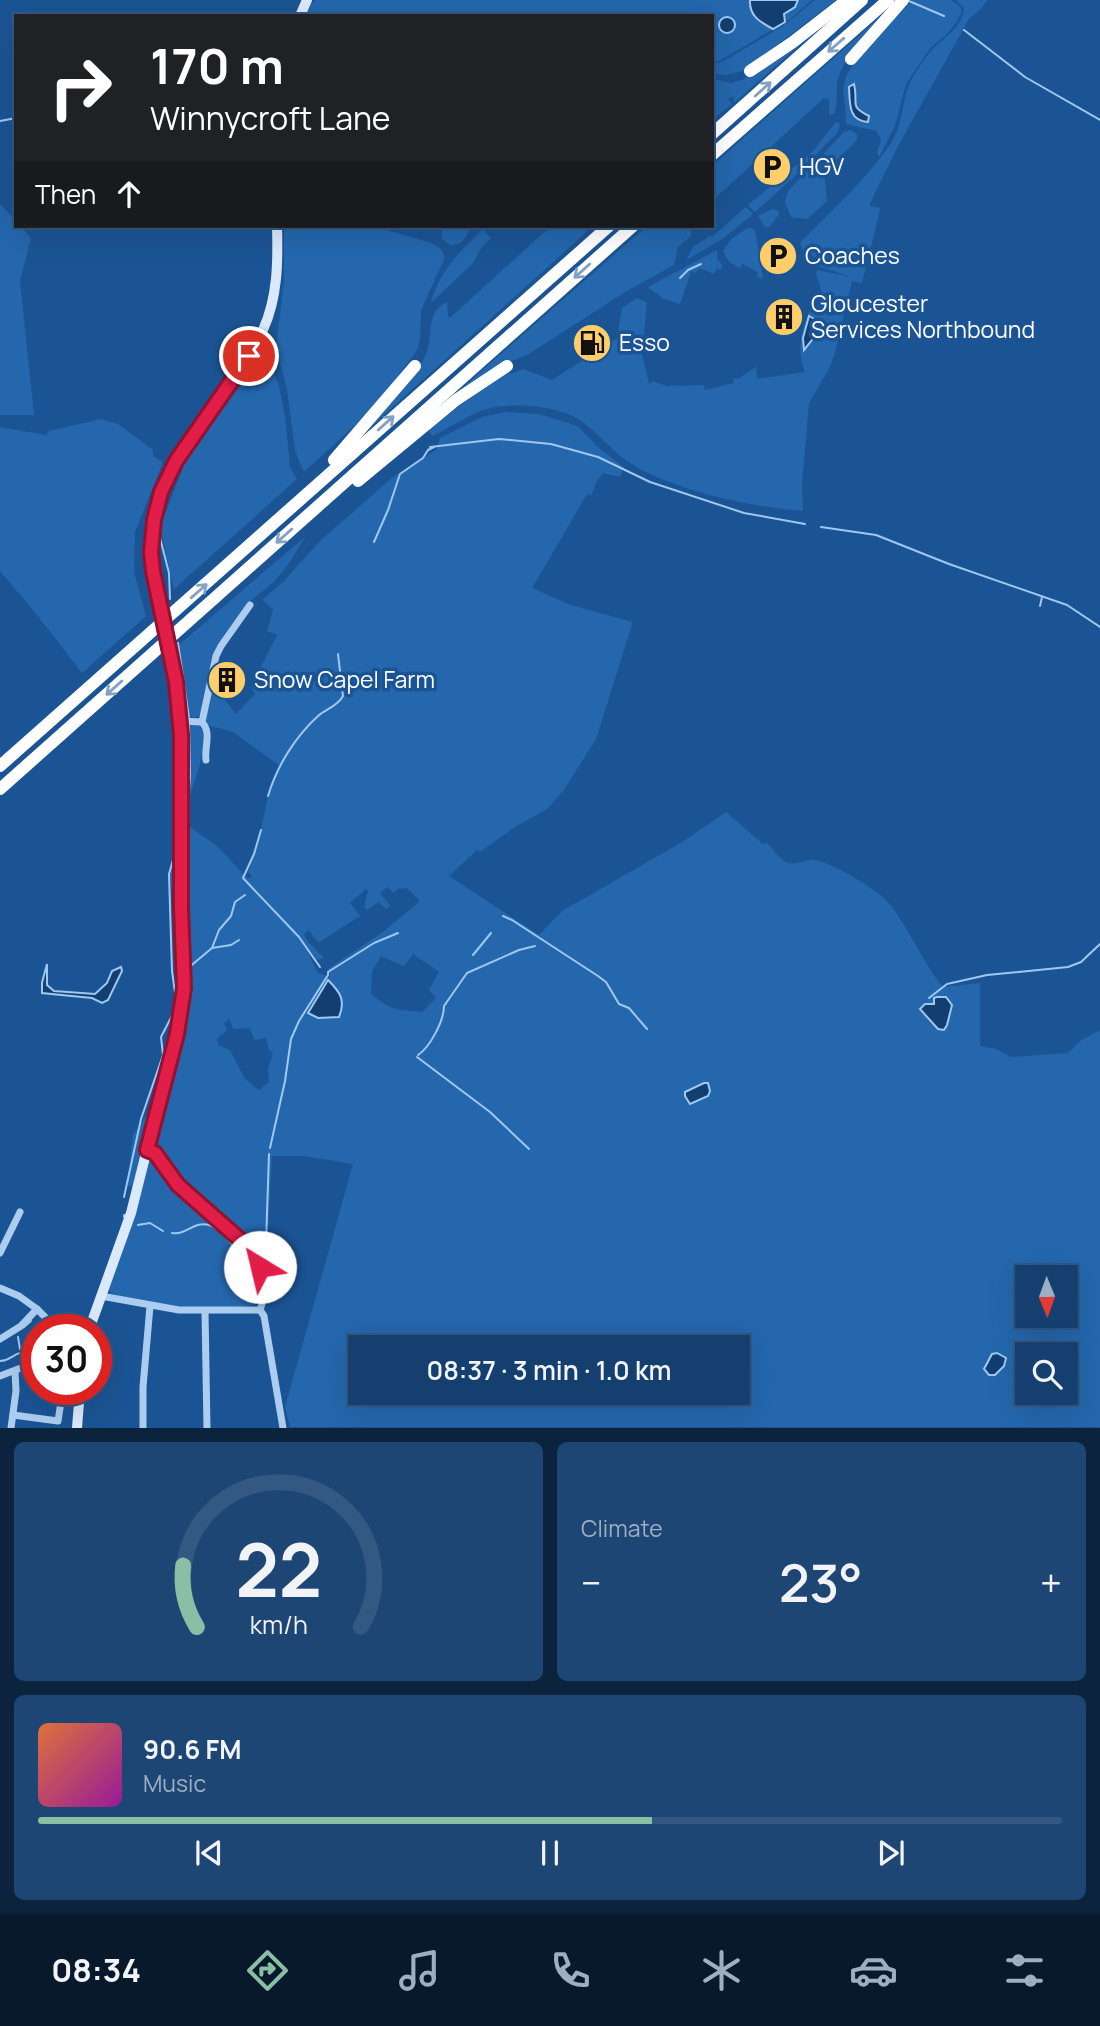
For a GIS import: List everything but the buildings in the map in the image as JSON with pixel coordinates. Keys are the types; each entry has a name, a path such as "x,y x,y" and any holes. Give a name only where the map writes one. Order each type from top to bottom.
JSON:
{"highway":[{"path":"750,71 847,0"},
{"path":"714,132 862,0"},
{"path":"714,153 888,0"},
{"path":"851,59 903,0"},
{"path":"0,765 607,228"},
{"path":"0,789 631,228"},
{"path":"292,507 415,366"},
{"path":"303,519 340,495 456,400 507,366"}],"street":[{"path":"95,1314 131,1213 184,997 180,721 176,682 151,552 154,520 161,492 176,461 249,356 264,329 275,288 277,228"},
{"path":"202,722 220,646 250,605"},
{"path":"180,721 202,722 206,726 206,760"},
{"path":"147,1150 155,1153 188,1197 245,1244 255,1257 260,1267 260,1310"},
{"path":"0,1253 20,1212"},
{"path":"0,1287 19,1296 42,1314"},
{"path":"101,1296 150,1306 205,1312 260,1310"},
{"path":"143,1427 143,1387 150,1306"},
{"path":"0,1339 21,1326 37,1309"},
{"path":"260,1310 264,1316 283,1427"},
{"path":"205,1312 207,1427"},
{"path":"0,1376 21,1368"},
{"path":"11,1427 16,1391 15,1371"},
{"path":"13,1415 58,1422 61,1405"},
{"path":"77,1427 79,1405"}],"shaded area":[{"path":"315,0 812,0 790,19 714,62 714,14 308,14"},
{"path":"750,0 798,0 795,7 784,14 785,22 773,29 753,14"},
{"path":"815,0 836,0 743,71 726,75 714,73 714,64 722,62 783,26"},
{"path":"899,0 843,67 838,80 834,114 829,114 829,99 824,98 714,199 714,164"},
{"path":"913,0 951,0 961,7 961,13 946,35 931,47 906,84 895,126 879,157 877,153 881,140 876,131 846,124 845,80 856,60"},
{"path":"956,0 987,0 969,19 898,146 870,203 870,206 880,208 862,283 852,281 835,353 809,403 802,484 803,511 720,498 679,486 625,460 574,417 548,408 519,405 492,408 480,411 432,436 428,430 509,371 511,374 523,369 552,380 617,338 622,308 637,298 647,302 642,354 649,384 653,381 666,386 704,385 705,390 734,383 733,378 738,379 756,367 757,379 805,372 800,352 803,331 810,310 822,293 817,270 851,277 818,266 815,257 803,251 800,243 860,182 891,143 913,77 929,53 952,32 963,15 964,8"},
{"path":"724,17 730,17 735,25 733,31 724,33 719,28 719,22"},
{"path":"818,29 734,103 733,96 728,99 732,104 714,118 714,79 730,83 742,80"},
{"path":"854,84 856,106 869,116 868,122 861,121 851,110 849,87"},
{"path":"836,122 840,124 837,133 755,212 748,205 813,151"},
{"path":"850,130 857,134 857,140 824,173 827,201 807,219 791,217 785,202 788,191 844,132"},
{"path":"0,204 14,219 14,228 22,228 31,238 20,281 34,415 0,415"},
{"path":"746,207 753,214 721,240 686,260 694,246 712,237"},
{"path":"772,209 778,210 779,215 769,227 765,227 758,216"},
{"path":"284,228 381,228 431,243 441,249 445,257 421,310 417,350 362,419 304,472 295,451 287,389 276,348 284,281"},
{"path":"441,228 471,228 462,242 451,246 442,239"},
{"path":"549,228 591,228 374,424 372,422 403,388 424,359 436,311 447,302 448,317"},
{"path":"645,228 692,228 691,236 678,247 674,265 625,292 529,354 499,366 453,396"},
{"path":"748,228 755,230 763,277 761,279 756,277 758,272 742,264 740,268 729,262 723,251 731,239"},
{"path":"483,229 491,238 481,248 473,263 431,303 445,272"},
{"path":"717,250 721,270 717,268 714,274 699,268 696,273 691,271 680,304 664,299 648,287"},
{"path":"809,316 816,320 818,332 804,350 803,338"},
{"path":"259,359 264,359 271,368 281,394 290,467 297,479 174,589 160,527 185,462"},
{"path":"505,412 539,414 578,426 599,448 624,467 620,477 603,473 591,496 586,496 532,588 568,604 632,622 596,739 564,790 547,809 480,852 477,850 449,876 539,935 562,911 684,841 726,812 763,844 767,843 786,862 817,860 833,866 879,894 896,913 943,987 980,983 980,1046 996,1049 1011,1057 1068,1053 1080,1041 1100,1030 1100,1427 290,1427 285,1407 353,1164 304,1156 272,1156 268,1232 255,1249 191,1196 153,1145 180,1026 184,728 198,723 205,731 200,764 185,823 218,847 250,878 252,876 248,872 258,844 268,796 280,766 233,732 207,725 207,708 212,693 218,684 219,693 236,714 255,694 251,686 277,635 267,631 273,609 262,600 283,582 320,541 393,477 436,450 440,438 482,417","holes":["387,887 394,893 398,889 407,888 420,901 383,932 328,969 328,980 327,976 317,972 304,943 317,960 324,958 304,934 309,930 318,943 360,916 350,903 366,889 368,891 364,907 367,910 379,902 386,909 390,906 380,893","413,954 439,972 429,990 436,998 422,1012 388,1006 371,993 372,971 381,956 404,966","230,1019 233,1029 250,1028 254,1040 266,1038 269,1050 273,1053 268,1069 269,1082 259,1090 245,1079 230,1050 218,1045 217,1039 227,1030 224,1023"]},
{"path":"101,419 118,424 153,450 153,456 163,462 135,532 134,572 146,616 82,673 0,571 0,427 46,435 49,431"},
{"path":"306,536 274,582 247,604 217,645 201,715 194,718 184,714 174,649"},
{"path":"175,814 179,816 181,996 136,1187 127,1186 133,1135 152,1107 178,996 176,922 170,875 175,844"},
{"path":"47,964 47,985 54,991 95,994 107,983 112,971 121,967 122,971 108,1000 102,1003 92,998 42,993"},
{"path":"328,980 341,997 341,1011 339,1017 318,1018 308,1013"},
{"path":"946,997 952,1005 944,1030 938,1029 920,1009 925,1004 934,1004 934,998"},
{"path":"708,1083 708,1096 690,1104 685,1092"},
{"path":"151,1156 173,1181 241,1243 257,1265 257,1299 253,1305 223,1308 179,1307 136,1301 109,1291"},
{"path":"997,1353 1006,1358 1004,1366 995,1375 989,1375 984,1369 992,1354"}],"waterway":[{"path":"909,1 944,16"},
{"path":"964,30 1025,77 1100,120"},
{"path":"0,121 14,118"},
{"path":"680,278 688,270 701,264"},
{"path":"430,447 499,439 551,444 598,457 650,482 744,513 805,524"},
{"path":"374,542 400,474 434,447"},
{"path":"162,512 168,496"},
{"path":"821,527 876,535 949,564 1067,605 1100,627"},
{"path":"158,530 169,573 170,599"},
{"path":"1040,606 1042,597"},
{"path":"178,643 189,718"},
{"path":"268,796 276,774 294,743 318,716 343,696 338,654"},
{"path":"187,815 190,776 189,726"},
{"path":"261,830 243,878 299,937 320,967"},
{"path":"124,1197 141,1119 163,1055 161,1037 177,1006 172,971 169,874 178,842"},
{"path":"212,948 219,930 231,916 235,902 245,895"},
{"path":"503,916 606,982 619,1004 629,1008 647,1029"},
{"path":"270,1148 291,1039 328,972 374,943 398,933"},
{"path":"473,955 491,933"},
{"path":"187,969 212,948 231,945 239,940"},
{"path":"929,998 947,984 987,975 1068,967 1081,962 1100,944"},
{"path":"418,1055 432,1040 442,1019 444,1006 467,973 519,950 535,946"},
{"path":"417,1057 490,1112 529,1149"},
{"path":"266,1243 269,1154"},
{"path":"138,1225 150,1223 163,1231"},
{"path":"172,1233 198,1225 215,1228 237,1252 250,1278"},
{"path":"18,1337 20,1349"},
{"path":"0,1361 21,1352"}],"place":[{"name":"HGV","path":"772,167"},
{"name":"Coaches","path":"778,256"},
{"name":"Gloucester Services Northbound","path":"784,317"},
{"name":"Esso","path":"592,343"},
{"name":"Snow Capel Farm","path":"227,680"}],"route":[{"path":"249,356 176,461 161,492 154,520 151,552 153,571 176,682 181,735 184,988 177,1034 147,1150 155,1153 188,1197 245,1244 260,1267"}]}
